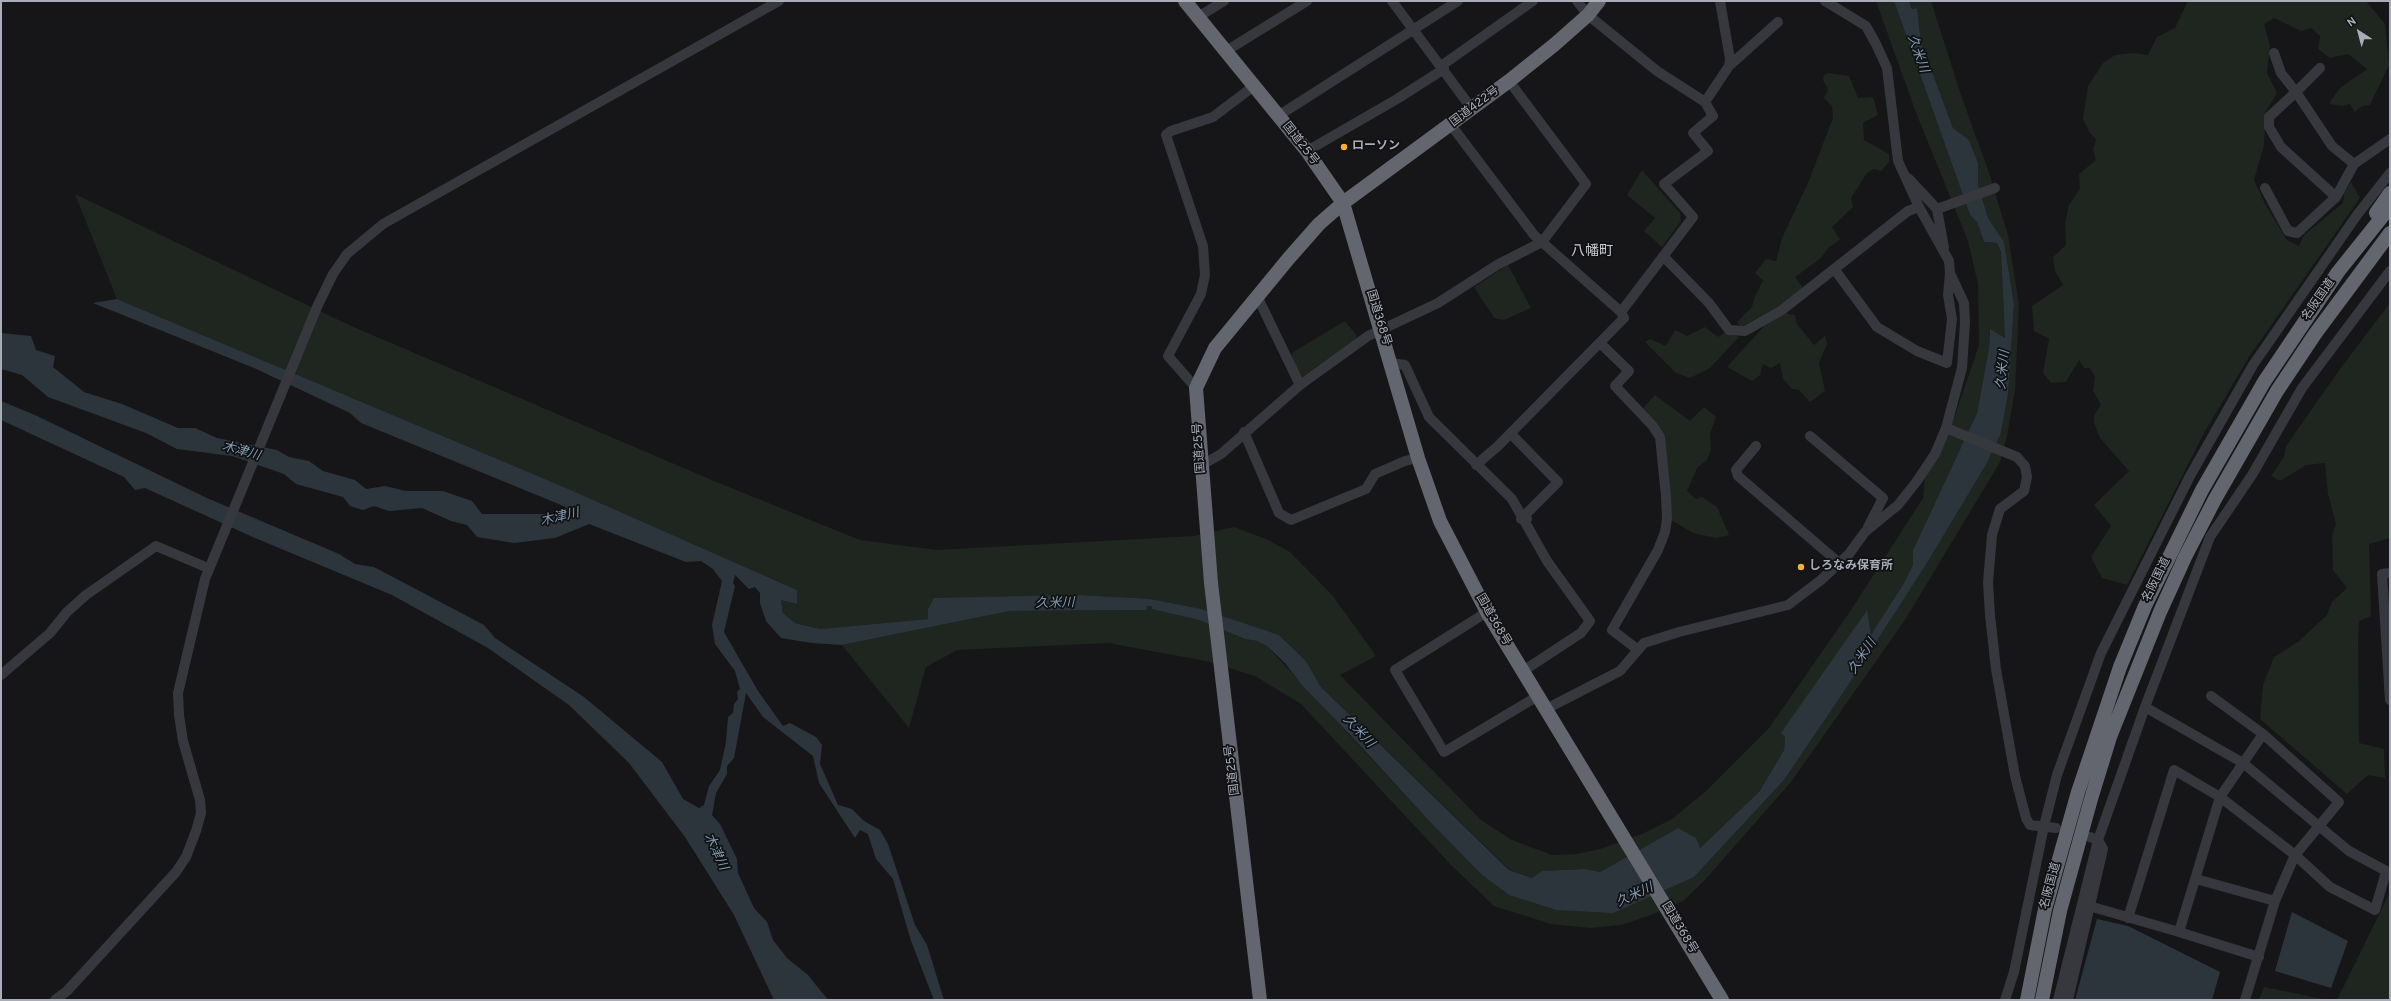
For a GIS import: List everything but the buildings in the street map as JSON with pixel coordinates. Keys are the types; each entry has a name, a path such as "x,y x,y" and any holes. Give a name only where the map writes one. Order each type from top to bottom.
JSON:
{"highway":[{"name":"国道25号","path":"1185,1 1307,151 1343,203 1319,224 1257,296 1215,348 1196,388 1212,596 1260,1000"},
{"name":"国道422号","path":"1343,203 1509,81 1588,15 1599,1"},
{"path":"2338,272 2390,193"},
{"name":"国道368号","path":"1343,203 1382,330 1418,458 1440,521 1487,612 1722,1000"},
{"name":"名阪国道","path":"2027,1000 2045,909 2061,849 2096,734 2120,667 2158,578 2202,490 2264,382 2338,272 2390,207"},
{"name":"名阪国道","path":"2042,1000 2060,911 2076,848 2110,737 2135,672 2185,557 2245,444 2277,391 2320,328 2390,233"},
{"path":"2277,391 2390,243"},
{"path":"2022,1000 2045,896 2061,849"}],"street":[{"path":"55,1000 68,990 176,872 186,857 201,813 200,800 183,741 179,715 178,693 210,565 301,346 333,274 347,254 383,224 779,1"},
{"path":"1198,17 1210,4 1224,1"},
{"path":"1226,51 1307,1"},
{"path":"1392,1 1472,109"},
{"path":"1278,116 1458,1"},
{"path":"1307,151 1397,99 1533,1"},
{"path":"1577,1 1588,15 1657,71 1705,102 1713,116 1693,133 1708,151 1664,184 1693,217 1621,312"},
{"path":"1720,1 1730,59 1729,66"},
{"path":"1825,1 1866,26 1887,68 1892,100 1893,129 1898,161 1919,207 1950,260 1948,295 1952,318 1947,363 1917,351 1876,327 1835,270"},
{"path":"1705,102 1729,66 1778,22"},
{"path":"2274,54 2281,73 2296,92 2332,146 2354,164"},
{"path":"2320,68 2269,117 2269,127 2281,147 2336,197"},
{"path":"1202,465 1220,454 1300,385 1368,336 1438,302 1498,265 1542,242 1586,184 1509,81"},
{"path":"1196,388 1168,356 1201,294 1205,275 1203,246 1166,135 1170,131 1213,117 1254,86"},
{"path":"1451,125 1534,235 1621,312 1624,318 1511,434 1476,465"},
{"path":"2265,188 2288,231 2296,233 2336,197 2354,164 2390,139"},
{"path":"2004,1000 2014,972 2044,826 2057,775 2101,653 2190,476 2253,365 2357,215 2390,173"},
{"path":"1904,174 1937,209 1944,251"},
{"path":"1937,209 1995,188"},
{"path":"1663,256 1709,303 1729,330 1736,332 1744,331 1782,310 1835,270 1908,211 1919,207"},
{"path":"2058,1000 2094,839 2210,537 2252,475 2302,388 2390,271"},
{"path":"1865,532 1898,505 1917,481 1935,454 1946,428 1962,368 1965,323 1964,303 1950,273"},
{"path":"1257,296 1300,385"},
{"path":"1600,343 1629,371 1615,386 1652,424 1660,437 1666,496 1667,519 1665,532 1658,550 1612,630 1637,649"},
{"path":"1391,363 1405,366 1429,417 1512,499 1525,519 1547,561 1590,621 1581,633 1523,671"},
{"path":"1946,428 2018,457 2025,466 2027,477 2024,491 2000,510 1992,535 1988,582 1996,668 2015,776 2026,818 2030,824 2056,828"},
{"path":"1244,432 1279,513 1290,520 1366,489 1375,474 1405,461 1418,458"},
{"path":"1511,434 1558,482 1525,519"},
{"path":"1546,709 1620,671 1629,662 1637,649 1644,643 1656,638 1788,605 1821,580 1838,562 1849,554 1865,532 1883,498 1810,436"},
{"path":"1756,446 1736,470 1738,476 1838,562"},
{"path":"1,675 50,633 67,612 86,595 156,546 210,565"},
{"path":"2390,573 2382,574 2387,626 2390,700"},
{"path":"1487,612 1394,670 1444,752 1538,696"},
{"path":"2211,696 2263,734 2339,802 2295,855 2275,901 2245,1000"},
{"path":"2128,918 2174,770 2220,797 2295,855 2330,887 2375,910 2388,872 2349,851 2243,763 2145,707"},
{"path":"2179,932 2220,797 2263,734"},
{"path":"2068,1000 2103,849 2094,839"},
{"path":"2196,879 2275,901"},
{"path":"2096,908 2259,957"}],"shaded area":[{"path":"1876,1 1894,1 1970,215 1977,222 1984,242 1997,243 2001,252 2005,338 1990,330 1989,348 1977,413 1913,550 1913,565 1904,583 1871,636 1866,611 1782,733 1785,737 1784,750 1759,792 1700,848 1678,828 1600,872 1585,869 1542,871 1532,878 1510,870 1321,687 1306,661 1279,635 1150,599 928,609 928,619 820,629 795,623 783,613 781,599 797,604 797,590 564,487 117,299 75,194 349,325 714,481 860,540 937,550 1194,536 1234,527 1266,539 1290,552 1333,596 1376,656 1340,675 1481,820 1512,840 1552,855 1577,854 1600,849 1642,834 1672,819 1705,792 1769,728 1851,610 1923,498 1925,477 1947,439 1979,345 1978,284 1968,241 1915,110"},
{"path":"1909,1 1931,1 1960,92 1989,173 2008,235 2019,305 2015,390 2007,436 2000,462 1905,620 1791,782 1704,881 1683,901 1654,914 1621,925 1591,928 1551,924 1494,906 1451,865 1301,704 1255,676 1206,661 1108,643 957,650 926,667 909,728 842,645 1010,611 1145,610 1147,606 1152,606 1153,609 1199,620 1245,639 1257,641 1267,646 1430,822 1482,875 1509,895 1694,877 1784,780 1849,684 1927,563 1987,463 2001,433 2008,394 2014,304 2004,242 1988,218 1978,184 1978,163 1969,140 1953,128 1921,42 1917,8 1912,9"},
{"path":"2188,1 2366,1 2385,24 2389,65 2370,105 2362,106 2355,112 2350,104 2342,106 2330,104 2331,100 2340,88 2367,69 2348,54 2330,58 2318,49 2320,36 2311,28 2301,31 2274,18 2264,24 2270,45 2267,73 2277,93 2266,111 2264,145 2254,180 2265,204 2287,240 2299,246 2304,235 2343,203 2344,193 2351,182 2360,198 2249,357 2203,435 2127,585 2102,578 2091,557 2111,526 2094,505 2129,471 2100,438 2094,422 2094,415 2101,405 2093,391 2095,377 2090,368 2084,368 2079,360 2066,382 2051,383 2043,373 2049,339 2034,331 2032,306 2063,285 2055,271 2053,257 2066,245 2065,223 2069,205 2080,189 2079,174 2096,160 2093,149 2096,139 2089,132 2083,119 2088,86 2103,63 2115,55 2133,53 2148,55 2157,37 2175,28"},
{"path":"1828,73 1849,76 1858,98 1873,97 1878,115 1863,123 1864,140 1889,154 1889,162 1881,171 1874,169 1867,173 1851,198 1853,207 1832,227 1840,240 1828,248 1821,258 1795,277 1803,288 1779,306 1741,327 1737,322 1752,307 1763,280 1755,273 1766,259 1776,261 1782,238 1808,183 1833,118 1832,106 1824,98 1828,90 1823,80 1824,75"},
{"path":"1642,170 1680,213 1681,221 1662,247 1644,231 1655,218 1627,195"},
{"path":"1508,265 1531,308 1504,320 1494,318 1474,287"},
{"path":"2390,303 2390,538 2369,544 2371,616 2359,621 2358,641 2359,743 2384,749 2385,778 2368,775 2347,794 2260,719 2263,685 2274,657 2299,641 2327,615 2332,602 2347,588 2333,570 2332,535 2336,524 2328,494 2325,463 2306,465 2280,481 2271,476 2284,457 2286,446 2340,369"},
{"path":"1783,313 1795,315 1797,324 1814,345 1825,336 1827,344 1819,363 1825,391 1810,402 1799,390 1792,389 1783,379 1780,363 1771,368 1763,364 1760,375 1752,381 1727,367 1765,325"},
{"path":"1345,321 1357,336 1356,339 1300,378 1291,358 1293,352"},
{"path":"1705,327 1718,337 1725,332 1739,337 1710,368 1690,378 1676,373 1645,342 1650,339 1666,346 1675,330 1687,336"},
{"path":"1655,395 1690,421 1704,407 1716,417 1710,434 1711,450 1707,460 1697,468 1687,491 1696,499 1702,497 1717,507 1729,535 1716,538 1693,533 1671,520 1671,497 1667,470 1656,422 1643,408"},
{"path":"2390,892 2390,1000 2337,1000"},
{"path":"2264,987 2328,1000 2259,1000"}],"water":[{"path":"1894,1 1909,1 1912,9 1917,8 1921,42 1953,128 1969,140 1978,163 1978,184 1988,218 2004,242 2014,304 2008,394 2001,433 1987,463 1927,563 1849,684 1784,780 1694,877 1613,913 1557,910 1509,895 1482,875 1430,822 1356,741 1301,684 1285,663 1267,646 1257,641 1245,639 1199,620 1152,609 1152,606 1147,606 1146,610 1010,611 842,645 812,643 781,638 766,621 760,603 760,593 755,587 749,589 735,575 733,583 735,586 724,632 758,691 783,726 790,723 816,737 822,745 820,764 838,805 852,809 864,821 880,830 888,844 915,925 927,945 944,1000 934,1000 911,941 893,879 876,859 868,834 860,830 855,838 819,783 813,756 763,717 746,693 734,758 727,766 727,774 716,793 712,815 720,824 737,859 738,873 754,908 767,922 773,940 787,958 808,975 828,1000 774,1000 734,915 685,837 629,763 569,705 488,648 392,595 255,538 145,488 135,490 124,477 1,420 1,401 35,415 207,498 339,554 355,564 374,567 484,625 495,638 584,697 662,762 683,799 699,808 704,805 709,786 720,770 726,742 728,717 733,713 734,704 738,699 737,692 740,689 735,671 715,644 712,625 722,581 713,569 701,561 686,562 589,524 555,538 514,543 477,537 467,525 451,521 422,508 389,511 374,506 363,510 350,506 343,497 296,484 284,474 232,456 177,449 146,433 48,397 22,375 1,369 1,333 31,336 36,350 55,356 53,367 84,392 122,404 178,428 195,428 217,438 277,450 289,457 309,461 323,471 355,480 366,489 385,486 406,491 443,491 472,501 482,514 546,514 554,517 566,507 361,423 350,413 254,368 93,303 117,299 564,487 797,590 797,604 781,600 783,613 795,623 820,629 928,619 928,609 934,598 1076,595 1150,599 1201,609 1279,635 1306,661 1321,687 1509,870 1532,878 1542,871 1585,869 1600,872 1678,828 1696,838 1700,848 1759,792 1784,750 1785,737 1781,733 1867,610 1871,635 1904,583 1913,565 1913,550 1977,413 1989,348 1990,329 2005,338 2001,252 1997,243 1984,242 1977,222 1970,215"},
{"path":"2292,912 2348,941 2331,988 2275,971"},
{"path":"2097,919 2128,926 2220,972 2212,1000 2075,1000"}],"place":[{"name":"ローソン","path":"1344,147"},
{"name":"しろなみ保育所","path":"1801,567"}],"district":[{"name":"八幡町","path":"1592,252"}],"water label":[{"name":"久米川","path":"1917,54"},
{"name":"久米川","path":"2004,370"},
{"name":"木津川","path":"241,452"},
{"name":"木津川","path":"560,518"},
{"name":"久米川","path":"1055,604"},
{"name":"久米川","path":"1863,657"},
{"name":"久米川","path":"1358,732"},
{"name":"木津川","path":"715,852"},
{"name":"久米川","path":"1635,896"}]}
